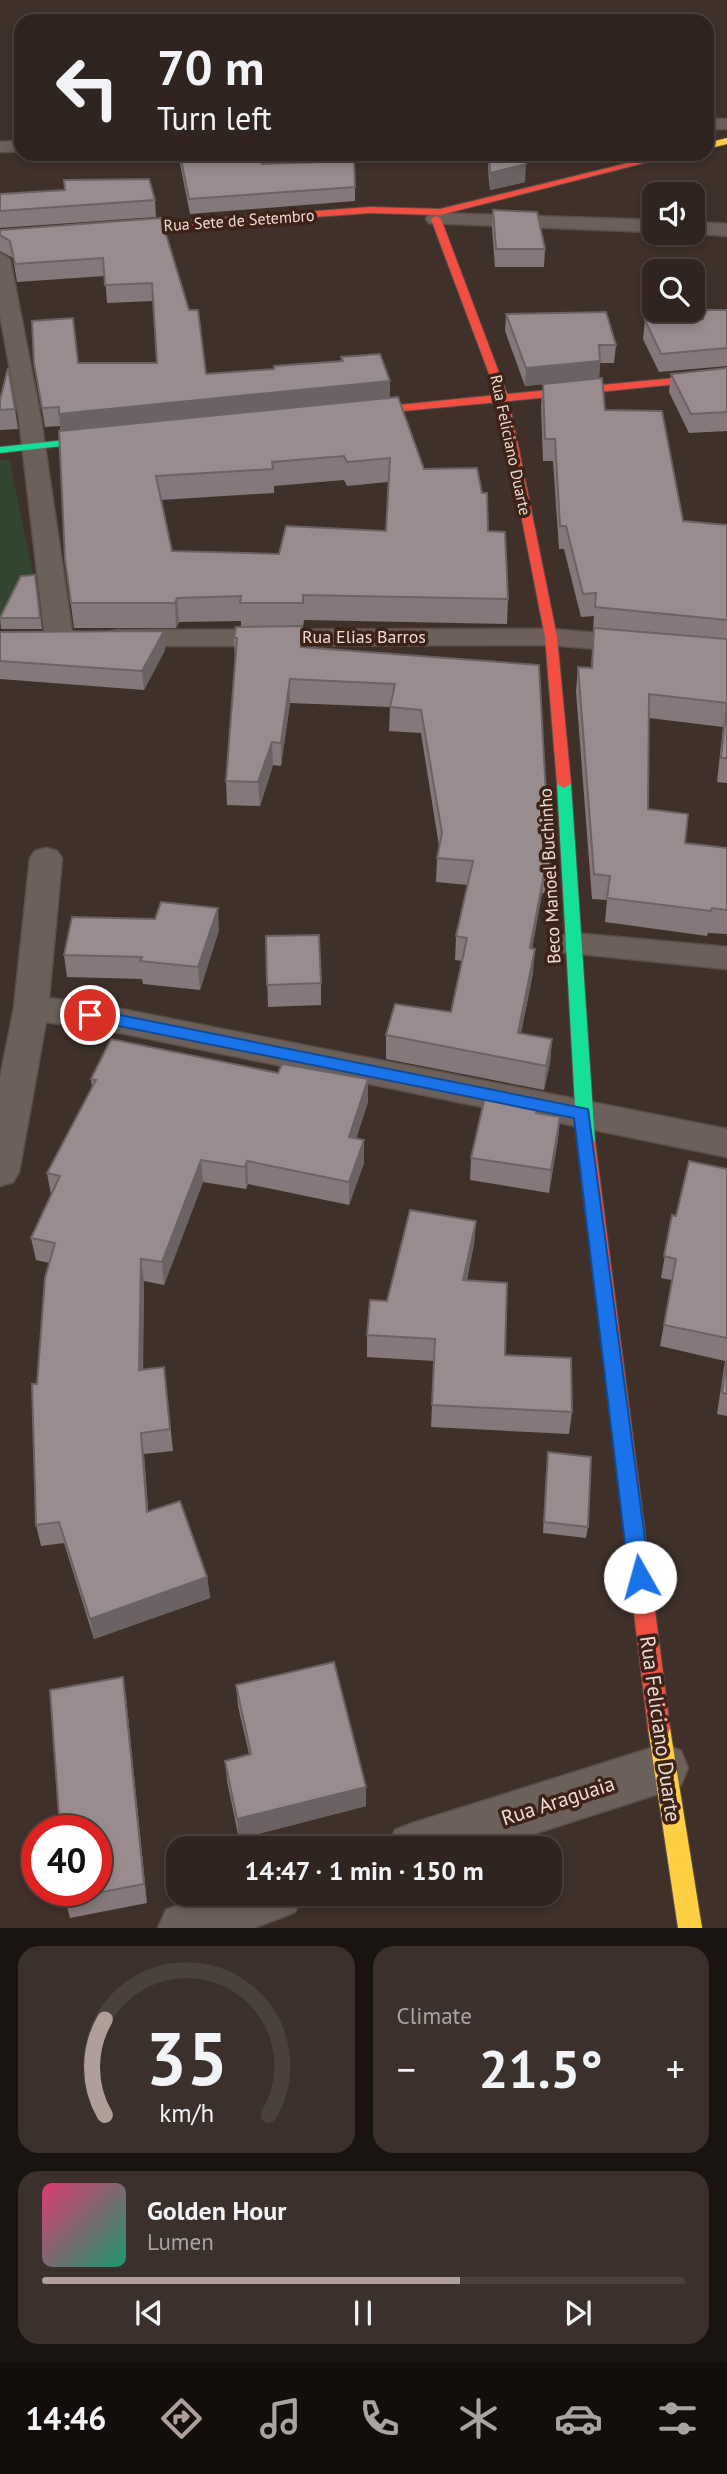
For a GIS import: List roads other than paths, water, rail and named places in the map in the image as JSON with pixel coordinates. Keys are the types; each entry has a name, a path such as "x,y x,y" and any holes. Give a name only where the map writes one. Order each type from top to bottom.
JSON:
{"street":[{"path":"438,216 648,161"},
{"name":"Rua Sete de Setembro","path":"97,236 438,216 642,226"},
{"name":"Rua Feliciano Duarte","path":"438,216 503,397 551,637"},
{"path":"705,229 727,230"},
{"path":"5,252 34,446"},
{"path":"337,415 727,376"},
{"path":"0,450 130,436"},
{"name":"Rua Elias Barros","path":"34,446 47,638 551,637 727,652"},
{"name":"Beco Manoel Buchinho","path":"551,637 560,718 582,1113"},
{"path":"0,1172 31,1008 46,858"},
{"path":"573,944 727,958"},
{"path":"31,1008 106,1018 727,1143"},
{"name":"Rua Feliciano Duarte","path":"582,1113 664,1768 690,1928"},
{"name":"Rua Araguaia","path":"451,1836 664,1768"},
{"path":"184,1928 244,1906"}]}
